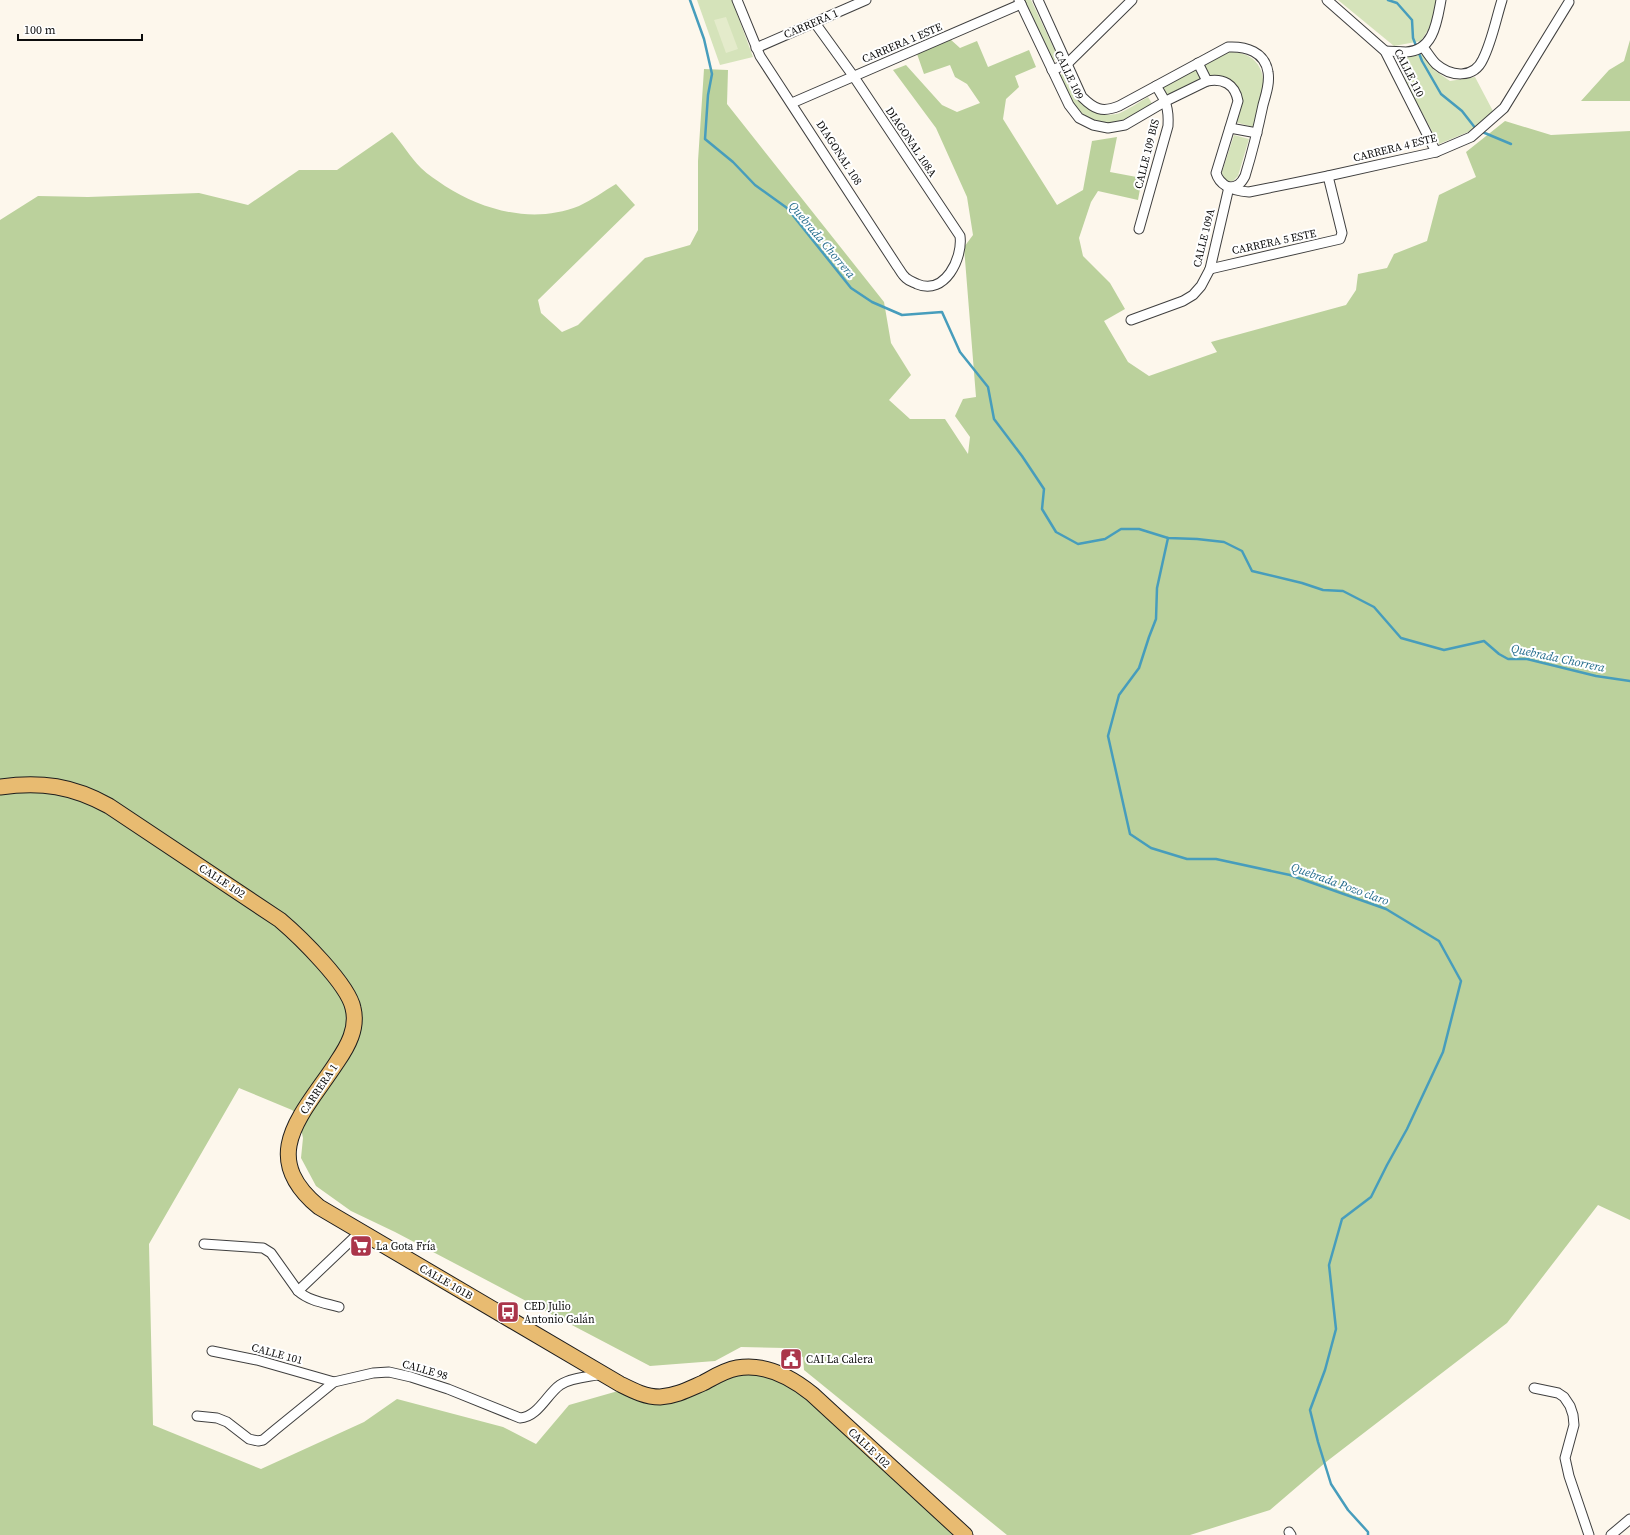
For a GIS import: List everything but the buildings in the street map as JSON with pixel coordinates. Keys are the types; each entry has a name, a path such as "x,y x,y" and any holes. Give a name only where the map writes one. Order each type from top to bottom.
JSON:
{"main road":[{"name":"CALLE 102","path":"0,787 27,785 52,786 81,793 109,806 280,920 302,941 345,990 353,1008 354,1019"},
{"name":"CARRERA 1","path":"288,1160 289,1139 293,1130 345,1050 352,1034 354,1019"},
{"name":"CALLE 101B","path":"288,1160 290,1171 295,1180 308,1198 319,1207 632,1390 658,1397 680,1393 726,1371 736,1368 755,1367 769,1370"},
{"name":"CALLE 102","path":"769,1370 791,1379 802,1386 965,1535"}],"street":[{"name":"DIAGONAL 108","path":"737,0 756,48 907,280 921,286 933,286 945,279"},
{"name":"CARRERA 1","path":"756,48 866,0"},
{"name":"CALLE 109","path":"1038,0 1082,96 1090,104 1099,109 1110,110 1119,106 1228,47 1239,46 1249,49 1264,61 1268,71 1269,82 1257,133"},
{"path":"1052,70 1067,64 1132,0"},
{"name":"CALLE 110","path":"1327,0 1385,51 1436,152"},
{"path":"1385,51 1408,52 1423,47 1432,38 1441,0"},
{"path":"1423,47 1436,64 1445,70 1457,74 1468,74 1483,60 1502,0"},
{"name":"CALLE 109","path":"1020,2 1069,105 1079,118 1093,125 1108,128 1124,125 1166,101 1207,81 1215,79 1222,80 1229,84 1234,89 1238,101 1230,128"},
{"name":"CARRERA 1 ESTE","path":"792,103 854,77 1020,2"},
{"name":"CARRERA 4 ESTE","path":"1228,187 1239,191 1257,191 1436,152 1471,137 1504,108 1568,2"},
{"name":"DIAGONAL 108A","path":"815,23 854,77 960,236 961,244 959,253 954,267 945,279"},
{"path":"1198,63 1207,81"},
{"name":"CALLE 109 BIS","path":"1139,229 1168,126 1169,113 1166,101 1156,86"},
{"path":"1230,128 1257,133 1243,181 1238,185 1228,187 1217,179 1216,173 1230,128"},
{"name":"CARRERA 5 ESTE","path":"1210,269 1336,241 1342,237 1328,176"},
{"name":"CALLE 109A","path":"1131,320 1184,301 1193,295 1201,286 1210,269 1228,187"},
{"path":"298,1291 360,1232"},
{"path":"204,1244 255,1246 263,1248 271,1253 298,1291 310,1299 338,1307"},
{"name":"CALLE 101","path":"212,1351 257,1360 334,1382"},
{"name":"CALLE 98","path":"197,1416 217,1418 227,1422 249,1439 254,1441 263,1440 314,1400 334,1382 373,1373 389,1372 411,1377 448,1389 520,1418 524,1418 542,1405 561,1384 603,1374"},
{"path":"1534,1388 1558,1393 1564,1397 1570,1406 1574,1425 1565,1458 1569,1476 1589,1535"},
{"path":"1611,1535 1630,1519"}],"green space":[{"path":"697,0 732,0 753,57 720,65"},
{"path":"1024,0 1031,0 1056,53 1056,58 1053,62"},
{"path":"1338,0 1436,0 1431,25 1421,41 1394,46"},
{"path":"726,17 738,49 726,53 714,20"},
{"path":"950,39 960,48 977,41 988,67 1029,50 1036,67 1015,76 1019,87 1006,99 1003,119 1057,205 1083,190 1092,141 1117,137 1110,172 1142,178 1138,200 1098,191 1091,202 1079,238 1083,256 1110,283 1125,309 1104,321 1128,362 1149,376 1217,352 1211,342 1346,305 1356,290 1358,274 1387,268 1394,254 1427,241 1439,195 1476,177 1466,152 1505,121 1551,135 1630,131 1630,1220 1598,1205 1507,1323 1326,1462 1270,1510 1190,1535 1007,1535 804,1370 803,1357 786,1348 741,1347 715,1361 650,1366 395,1232 351,1211 316,1186 301,1158 303,1138 298,1115 292,1110 239,1088 149,1244 153,1425 261,1469 364,1422 397,1399 503,1427 536,1444 569,1405 618,1391 660,1401 688,1398 728,1378 749,1373 772,1376 789,1383 955,1535 0,1535 0,220 38,196 88,197 199,193 248,205 299,170 337,170 392,132 424,171 460,195 493,208 527,214 545,214 562,211 584,204 616,184 635,205 538,300 541,313 562,332 578,325 645,258 690,245 698,230 698,161 704,69 728,70 727,104 884,302 891,343 911,375 889,400 910,419 945,419 968,454 970,437 955,416 963,399 976,397 964,247 973,235 967,197 936,128 893,70 906,65 942,105 957,112 980,103 967,84 955,77 950,65 924,74 916,51"},
{"path":"1630,40 1630,101 1581,101 1609,70 1624,61"},
{"path":"1229,52 1243,54 1255,61 1263,76 1262,93 1253,127 1235,122 1241,100 1238,87 1226,78 1210,76 1203,65"},
{"path":"1395,54 1411,56 1424,54 1434,70 1450,81 1475,77 1494,113 1468,132 1439,144 1411,92"},
{"path":"1195,69 1201,79 1167,97 1162,88"},
{"path":"1065,74 1082,104 1087,108 1101,114 1111,115 1120,113 1148,97 1153,105 1120,123 1106,123 1092,119 1079,110 1070,98 1059,75"},
{"path":"1234,135 1249,139 1238,176 1233,181 1228,181 1223,178 1222,172"}],"waterway":[{"name":"Quebrada Chorrera","path":"690,0 704,39 712,74 708,95 705,139 733,162 755,185 787,208 851,288 872,302 902,315 942,312 960,352 988,387 994,419 1022,456 1044,489 1042,509 1056,532 1078,544 1105,539 1121,529 1139,529 1168,538 1224,542 1242,551 1252,571 1302,583 1323,590 1343,591 1374,607 1401,638 1444,650 1484,641 1499,654 1508,659 1527,659 1596,676 1630,681"},
{"path":"1388,0 1397,3 1412,20 1413,38 1422,61 1441,94 1462,111 1476,129"},
{"path":"1480,131 1511,144"},
{"name":"Quebrada Pozo claro","path":"1168,538 1157,588 1156,619 1139,668 1119,695 1108,736 1130,834 1151,848 1187,859 1216,859 1290,875 1386,909 1439,941 1461,981 1443,1052 1407,1129 1371,1197 1342,1219 1329,1265 1336,1329 1325,1370 1310,1410 1331,1484 1348,1510 1368,1532 1368,1535"}],"place":[{"name":"La Gota Fría","path":"361,1246"},
{"name":"CED Julio Antonio Galán","path":"508,1312"},
{"name":"CAI La Calera","path":"791,1359"}]}
